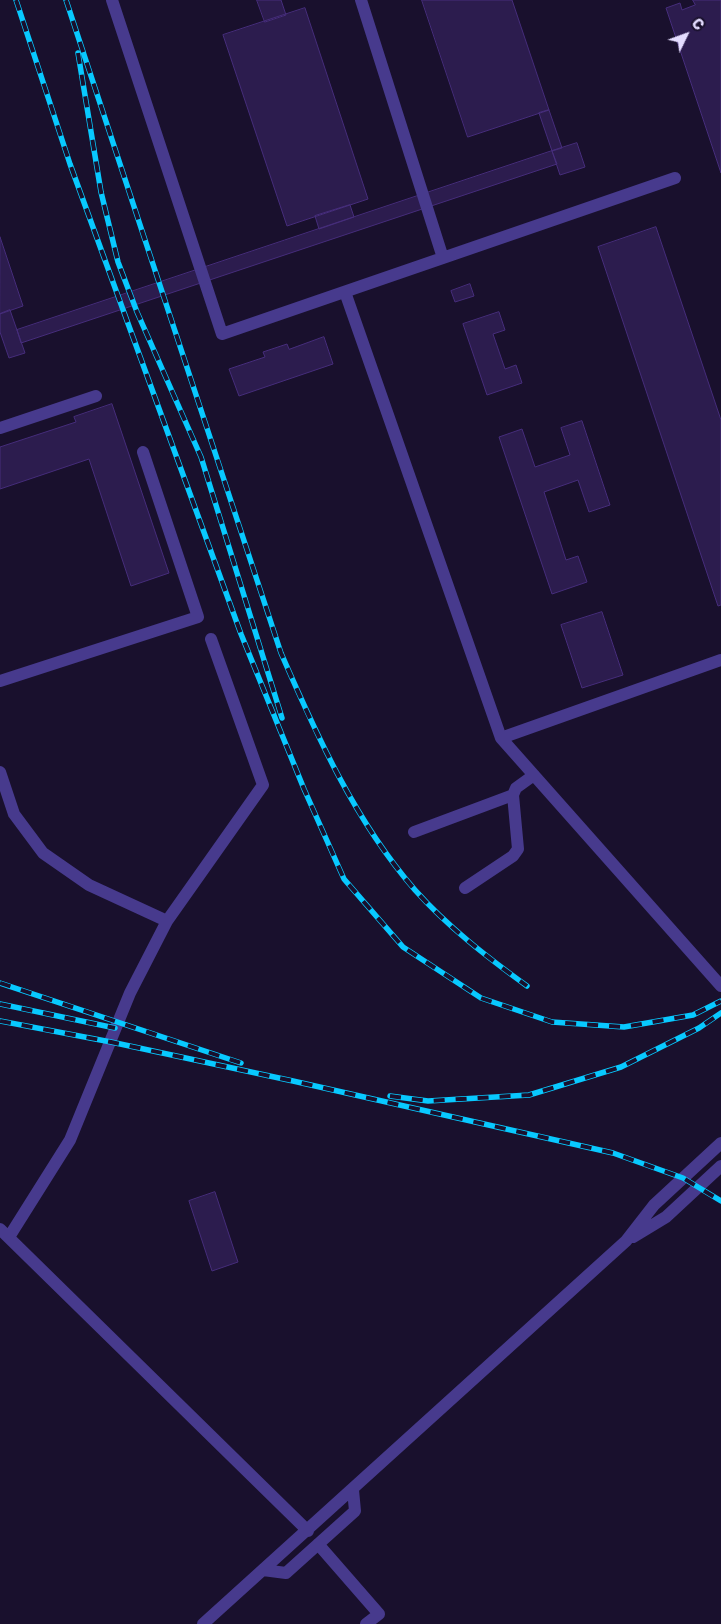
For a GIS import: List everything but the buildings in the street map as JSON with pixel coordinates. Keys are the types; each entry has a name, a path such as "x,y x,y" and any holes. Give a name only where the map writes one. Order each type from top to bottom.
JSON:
{"street":[{"path":"112,0 222,334 674,178"},
{"path":"360,0 443,258"},
{"path":"344,292 501,738 721,986"},
{"path":"0,428 96,396"},
{"path":"0,681 198,617 143,452"},
{"path":"211,639 263,785 167,922 130,994 70,1140 4,1233 308,1531"},
{"path":"501,738 721,660"},
{"path":"0,772 14,814 43,853 89,885 167,922"},
{"path":"465,888 512,856 518,849 514,796 516,788 534,775"},
{"path":"414,832 514,796"},
{"path":"203,1624 308,1531 626,1241 654,1205 721,1143"},
{"path":"626,1241 666,1218 721,1166"},
{"path":"263,1570 286,1572 355,1512 353,1490"},
{"path":"318,1544 379,1614 366,1624"}],"railway":[{"path":"16,0 70,164 241,634 304,789 344,879 403,947 481,998 552,1022 624,1027 693,1015 721,1001"},
{"path":"66,0 281,653 323,746 374,836 415,890 454,929 527,986"},
{"path":"78,53 101,192 118,262 137,312 201,457 282,718"},
{"path":"0,983 241,1063"},
{"path":"0,1004 115,1028"},
{"path":"390,1096 428,1101 529,1095 621,1067 699,1028 721,1013"},
{"path":"0,1021 111,1042 293,1081 613,1153 683,1178 721,1201"}]}
